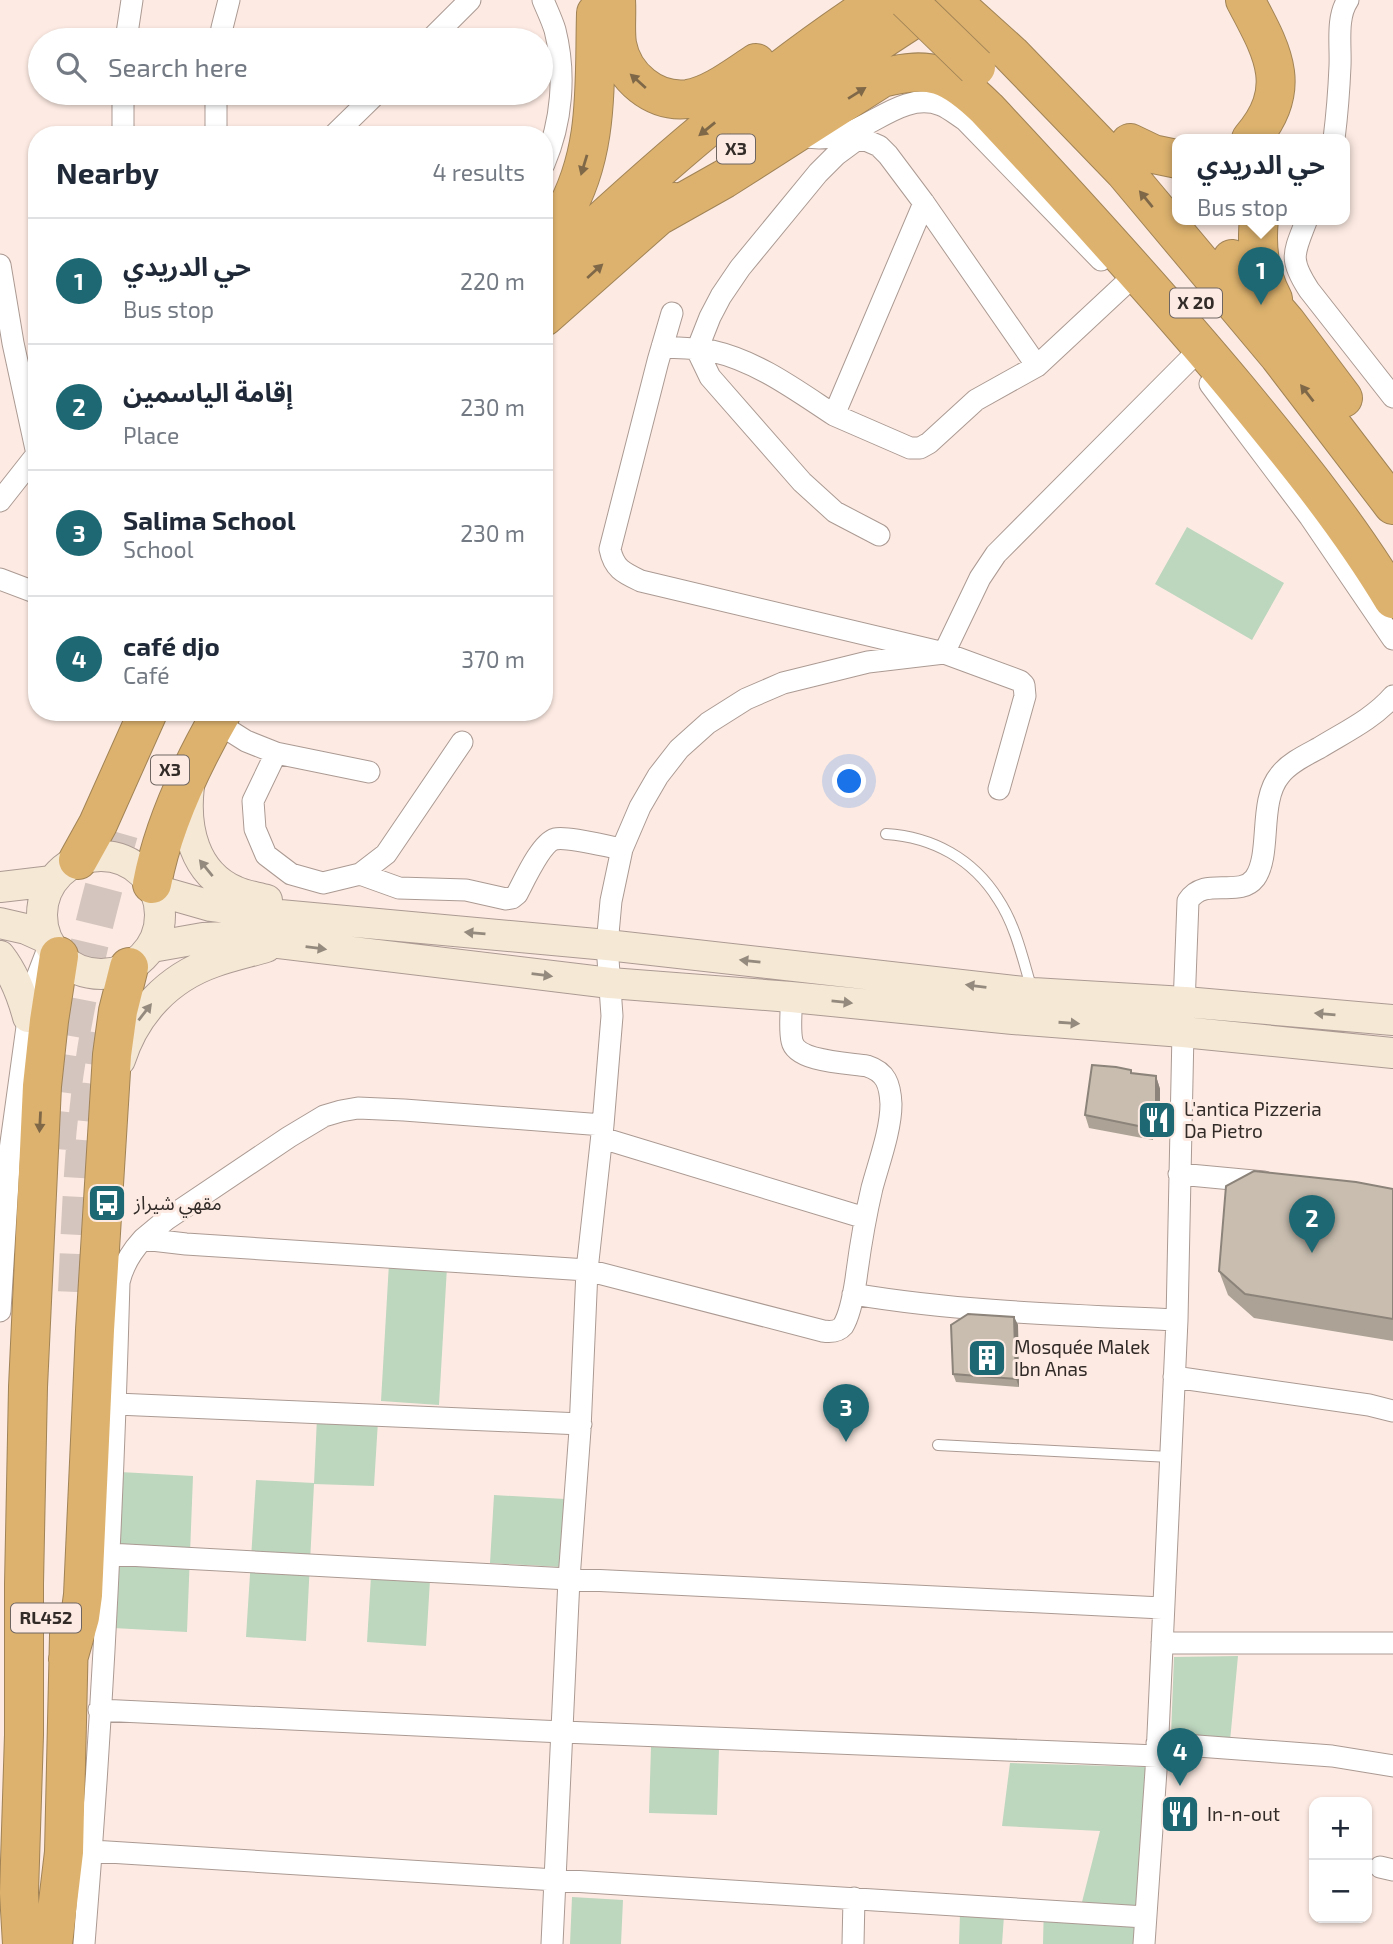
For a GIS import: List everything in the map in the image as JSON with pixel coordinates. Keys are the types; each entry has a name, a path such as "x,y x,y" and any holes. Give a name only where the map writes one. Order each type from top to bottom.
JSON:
{"highway":[{"path":"553,230 571,202 586,162 594,120 596,0"},
{"path":"616,0 617,43 629,74 656,94 673,99 689,99 728,81 831,13 870,0"},
{"name":"X3","path":"553,266 630,194 734,106 801,53 879,0"},
{"name":"X 20","path":"907,0 1004,53 1053,141 1188,293 1300,434 1393,561"},
{"name":"X3","path":"553,309 653,219 803,94 851,59 943,0"},
{"name":"X 20","path":"951,0 1124,171 1279,356 1385,494"},
{"path":"987,0 1004,53 1130,143 1153,154 1172,158"},
{"path":"1245,0 1267,41 1274,62 1276,84 1272,105 1255,134"},
{"path":"1270,0 1281,19 1296,72 1296,93 1282,134"},
{"path":"653,219 724,179 882,78 905,72 928,72 951,79 970,93 1104,235 1204,349 1319,491 1393,599"},
{"path":"1130,143 1172,190"},
{"path":"1202,225 1286,322 1353,413 1385,494"},
{"path":"1258,225 1261,265 1270,295 1286,322"},
{"path":"65,870 99,824 144,721"},
{"name":"X3","path":"166,721 135,785 134,828 166,778 208,721"},
{"path":"154,887 164,837 210,721"},
{"path":"22,1944 19,1893 24,1735 12,1665 24,1607 28,1387 37,1173 52,947"},
{"path":"68,1659 78,1628 83,1595 96,1316 114,1033 140,957"},
{"name":"RL452","path":"28,1944 42,1805 47,1412 64,1291 73,1402 64,1852 53,1944"},
{"path":"0,1544 6,1556 13,1587 24,1607"}],"street":[{"path":"127,28 132,0"},
{"path":"222,28 229,0"},
{"path":"442,28 470,0"},
{"path":"543,0 554,28 560,55 560,109 553,139"},
{"path":"1334,134 1341,23 1344,5 1348,0"},
{"path":"793,135 828,138 846,134 910,104 926,102 942,105 965,120 1125,284 1191,359 1310,517 1393,639"},
{"path":"123,105 123,126"},
{"path":"216,105 216,126"},
{"path":"343,126 365,105"},
{"path":"879,535 835,512 802,482 710,377 698,349 715,306 740,268 818,173 855,141 863,139 879,146 924,203 1037,366"},
{"path":"834,415 924,203"},
{"path":"1305,225 1294,256 1298,273 1393,397"},
{"path":"0,265 28,412"},
{"path":"663,346 711,351 743,360 834,415 910,448 920,448 976,400 1037,366 1125,284"},
{"path":"672,313 610,550 612,561 618,568 641,582 944,653 1020,681 1024,685 1026,696 999,789"},
{"path":"944,653 980,578 996,554 1191,359"},
{"path":"0,501 28,465"},
{"path":"0,579 28,590"},
{"path":"552,1944 587,1270 603,1132 612,1016 607,945 611,901 622,849 640,807 658,776 679,749 708,723 746,699 783,683 868,662 944,653"},
{"path":"1144,1944 1157,1750 1177,1320 1188,901 1193,893 1199,890 1239,887 1254,879 1261,865 1273,785 1281,773 1299,759 1381,710 1393,696"},
{"path":"219,721 246,741 276,753 369,772"},
{"path":"276,753 253,801 255,829 266,855 291,874 323,883 360,874 386,854 462,741"},
{"path":"190,774 187,809 189,826 199,859 206,869 235,891 279,904 310,917"},
{"path":"360,874 399,888 466,890 506,899 517,894 545,847 555,839 622,849"},
{"path":"0,887 25,885 65,870 94,855 127,861 142,871 154,887 160,904 158,933 140,957"},
{"path":"0,1311 5,1148 36,980 52,947 42,923 45,894 65,870"},
{"path":"310,917 323,883"},
{"path":"154,887 211,906 240,911 607,945 1033,993 1185,1002 1393,1020"},
{"path":"0,923 26,929 52,947 71,966 92,973 115,973 140,957 203,937 228,937 610,983 1183,1032 1393,1053"},
{"path":"109,1097 130,1033 148,1006 163,992 196,969 278,943"},
{"path":"0,956 14,977 28,1017"},
{"path":"142,1239 587,1270 831,1332 838,1330 843,1325 853,1294 865,1218 891,1103 888,1086 883,1074 877,1069 806,1056 796,1050 792,1041 791,997"},
{"path":"85,1944 116,1404 119,1282 122,1269 142,1239 167,1219 289,1137 324,1116 358,1108 404,1110 603,1132 865,1218"},
{"path":"1180,1174 1286,1184"},
{"path":"853,1294 1007,1312 1177,1320"},
{"path":"1174,1377 1369,1405 1393,1411"},
{"path":"116,1404 581,1424"},
{"path":"108,1554 1162,1608"},
{"path":"1162,1643 1393,1643"},
{"path":"99,1710 563,1732 1332,1756 1393,1766"},
{"path":"92,1851 1146,1917"},
{"path":"853,1944 854,1898"}],"lane":[{"path":"886,834 931,842 956,854 977,873 999,899 1033,993"},
{"path":"937,1445 1170,1457"}],"green space":[{"path":"1187,527 1284,583 1252,640 1155,584"},
{"path":"389,1263 447,1267 439,1405 381,1401"},
{"path":"317,1417 378,1421 374,1486 314,1484 306,1641 246,1637 256,1480 314,1483"},
{"path":"120,1472 193,1476 187,1632 113,1628"},
{"path":"494,1495 565,1499 561,1567 490,1563"},
{"path":"371,1576 430,1580 426,1646 367,1642"},
{"path":"1238,1656 1230,1741 1171,1735 1174,1657"},
{"path":"651,1747 719,1749 717,1815 649,1813"},
{"path":"1010,1763 1147,1767 1141,1944 1043,1944 1044,1901 1082,1902 1100,1831 1002,1826"},
{"path":"572,1897 623,1900 621,1944 570,1944"},
{"path":"960,1913 1004,1916 1002,1944 959,1944"}],"building":[{"path":"1092,1065 1156,1076 1156,1104 1149,1105 1148,1128 1085,1115"},
{"path":"1254,1171 1356,1182 1393,1189 1393,1319 1245,1294 1219,1271 1226,1186"},
{"name":"Mosquée Malek Ibn Anas","path":"968,1314 1014,1317 1016,1379 953,1374 951,1325"}],"tunnel":[{"path":"56,1149 80,986 121,826"},
{"path":"77,1292 87,1130 99,1033"}],"place":[{"name":"حي الدريدي","path":"1261,305"},
{"name":"L'antica Pizzeria Da Pietro","path":"1157,1120"},
{"name":"مقهي شيراز","path":"107,1203"},
{"name":"إقامة الياسمين","path":"1312,1253"},
{"name":"Mosquée Malek Ibn Anas","path":"987,1358"},
{"name":"Salima School","path":"846,1442"},
{"name":"café djo","path":"1180,1786"},
{"name":"In-n-out","path":"1180,1814"}]}
